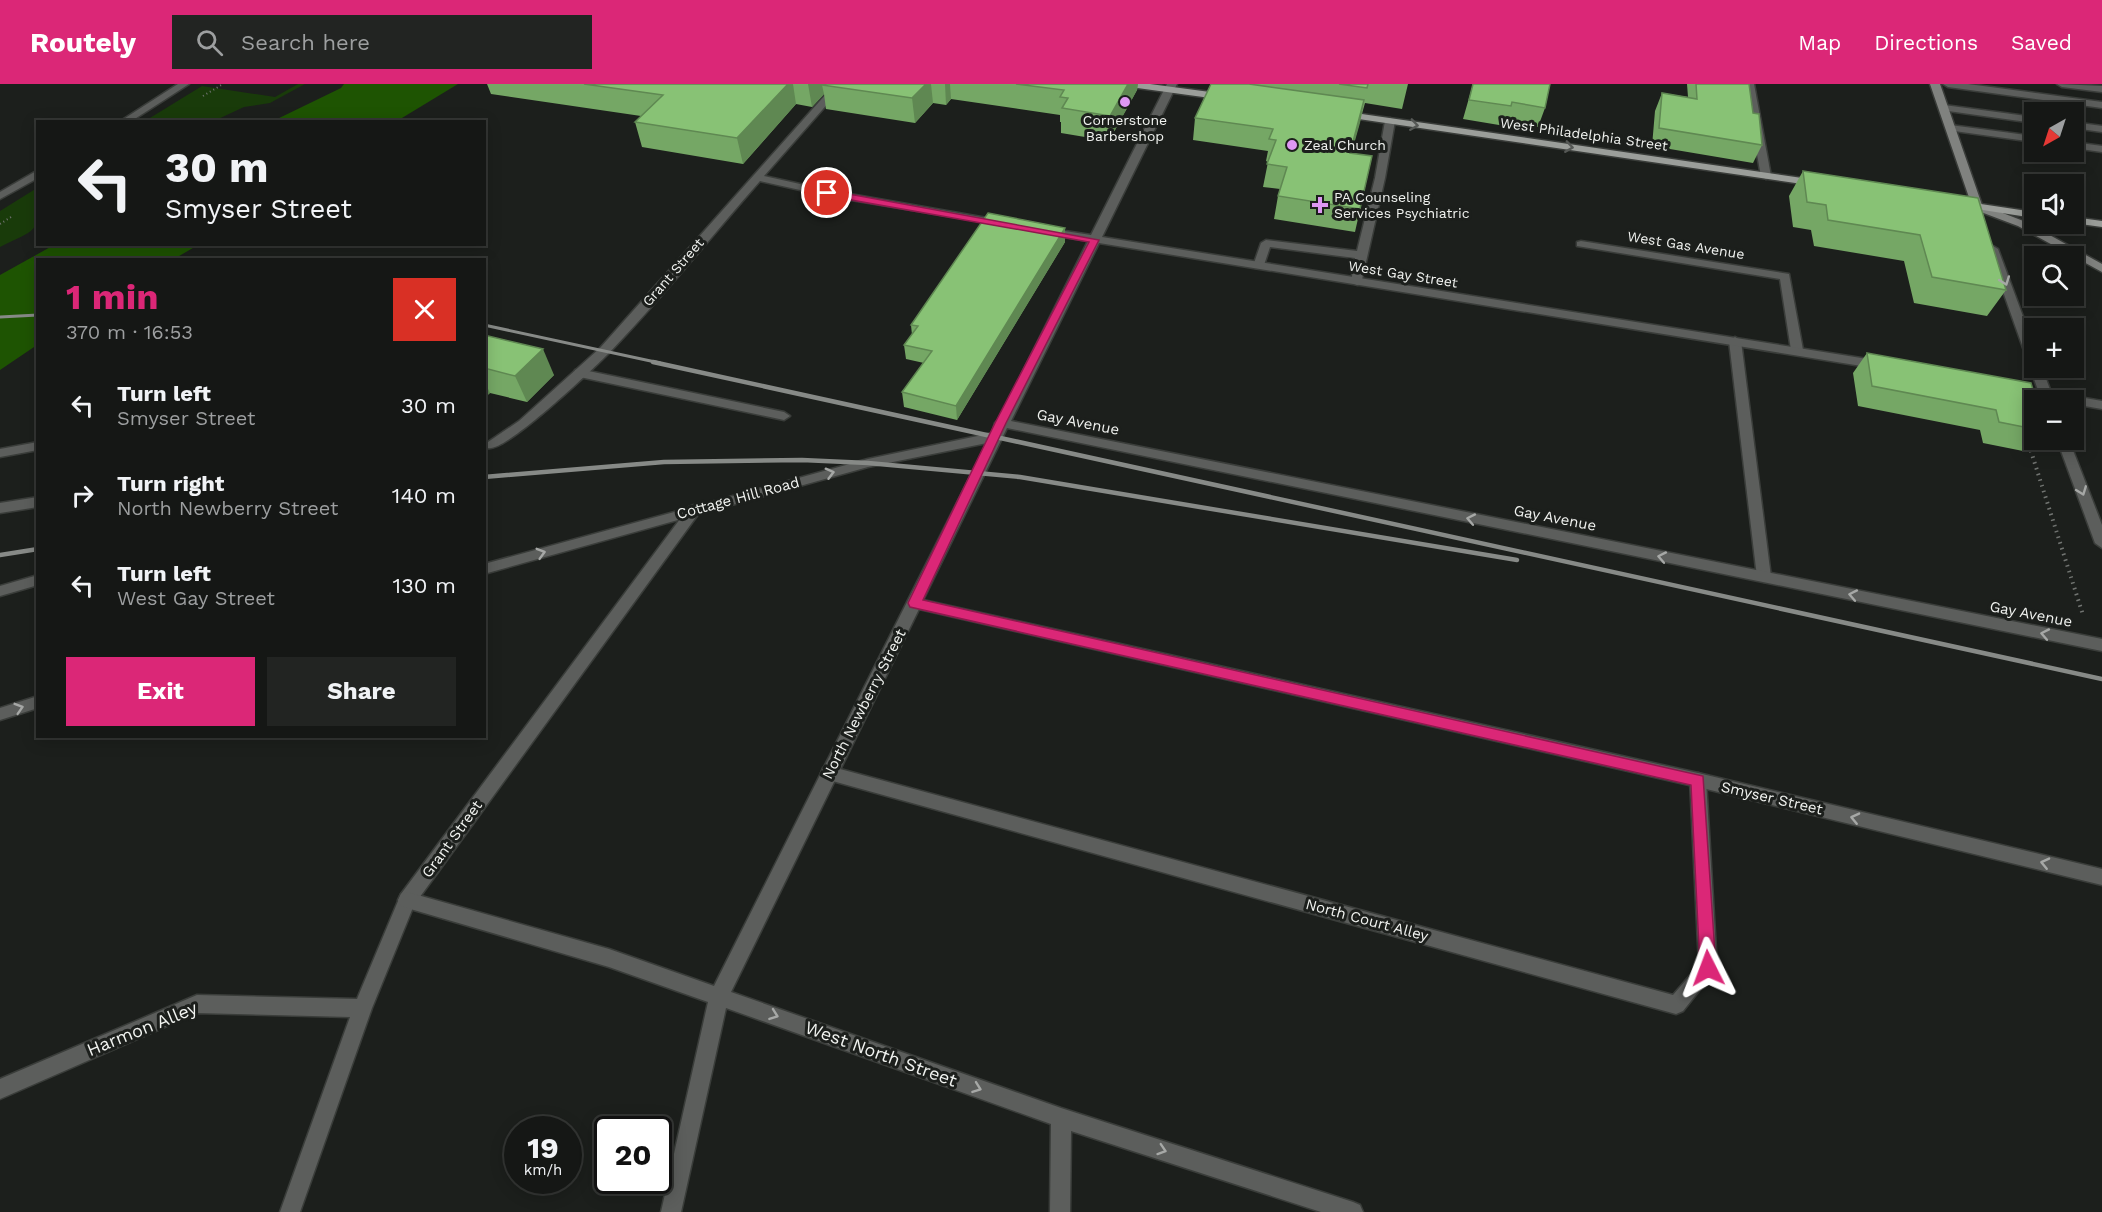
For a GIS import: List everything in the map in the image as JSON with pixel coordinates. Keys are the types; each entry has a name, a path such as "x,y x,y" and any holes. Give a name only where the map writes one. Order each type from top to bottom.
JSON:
{"main road":[{"path":"1130,84 1170,87 1238,99"},
{"path":"1935,84 1979,212"},
{"name":"West Philadelphia Street","path":"1332,113 1824,184"},
{"path":"1954,203 2022,224 2102,269"},
{"path":"1979,212 2024,214"},
{"path":"2084,222 2102,224"}],"street":[{"path":"126,120 184,84"},
{"name":"Grant Street","path":"493,445 524,424 604,351 840,84"},
{"path":"1749,84 1766,176"},
{"path":"1948,84 2102,105"},
{"path":"2062,84 2102,89"},
{"name":"North Newberry Street","path":"671,1212 719,996 1170,87"},
{"path":"1944,108 2024,119"},
{"path":"1357,282 1390,121"},
{"path":"2084,127 2102,129"},
{"path":"1950,128 2024,138"},
{"path":"2084,147 2102,149"},
{"path":"0,196 36,174"},
{"path":"756,177 827,193 1011,225"},
{"name":"West Gay Street","path":"1034,229 1797,350 1888,367"},
{"path":"1990,240 2024,334"},
{"path":"1258,266 1266,243 1361,255"},
{"name":"West Gas Avenue","path":"1581,244 1785,276 1797,350"},
{"path":"1735,341 1764,577"},
{"path":"579,373 784,417"},
{"path":"2001,387 2024,392"},
{"path":"2084,403 2102,405"},
{"name":"Cottage Hill Road","path":"486,568 694,510 998,430"},
{"name":"Gay Avenue","path":"998,430 1764,577 2096,644"},
{"path":"0,453 36,446"},
{"path":"2067,450 2102,543"},
{"path":"0,508 36,502"},
{"name":"Grant Street","path":"290,1212 363,1008 407,900 694,510"},
{"path":"0,591 36,581"},
{"name":"Smyser Street","path":"914,603 1698,780 2102,877"},
{"path":"0,714 36,703"},
{"name":"North Court Alley","path":"829,773 1676,1005 1708,968 1698,780"},
{"name":"West North Street","path":"407,900 609,958 1061,1118 1353,1212"},
{"name":"Harmon Alley","path":"0,1089 197,1004 363,1008"},
{"path":"1060,1212 1061,1118"}],"path":[{"path":"2031,450 2096,644"}],"shaded area":[{"path":"298,84 305,84 270,103 244,107 216,120 147,120 202,86 275,97"},
{"path":"344,84 458,84 399,120 275,120 341,88"},
{"path":"36,189 36,224 34,227 30,232 0,247 0,211"},
{"path":"52,246 196,246 176,258 36,258 36,346 0,370 0,275"}],"building":[{"path":"584,84 788,84 737,138 635,122 663,95"},
{"path":"823,84 926,84 912,98"},
{"path":"1016,84 1128,84 1110,116 1062,108 1068,98 1060,97 1064,90"},
{"path":"1211,84 1249,84 1364,100 1350,153 1372,156 1360,209 1278,196 1287,167 1267,164 1276,140 1269,139 1273,129 1195,118"},
{"path":"1339,84 1368,84 1367,88"},
{"path":"1473,84 1550,84 1545,108 1512,102 1511,106 1469,100"},
{"path":"1696,84 1749,84 1753,113 1759,114 1762,145 1659,128 1662,93 1697,99"},
{"path":"1803,171 1978,198 2006,290 1932,277 1920,235 1828,220 1826,205 1807,202"},
{"path":"988,213 1065,228 956,406 902,392 932,351 904,345 918,326 911,325"},
{"path":"486,335 543,349 515,376 486,369"},
{"path":"1867,353 2031,383 2033,390 2024,390 2024,427 1999,422 1996,410 1872,386"}],"railway":[{"path":"0,317 36,315"},
{"path":"486,325 660,363"},
{"path":"653,362 2102,679"},
{"path":"486,477 664,462 802,460 868,463 1020,477 1517,560"},
{"path":"0,555 36,549"}],"place":[{"name":"Cornerstone Barbershop","path":"1125,102"},
{"name":"Zeal Church","path":"1292,145"},
{"name":"PA Counseling Services Psychiatric","path":"1320,205"}],"route":[{"path":"827,193 1095,240 1001,423 914,603 1698,780 1708,968"}]}
